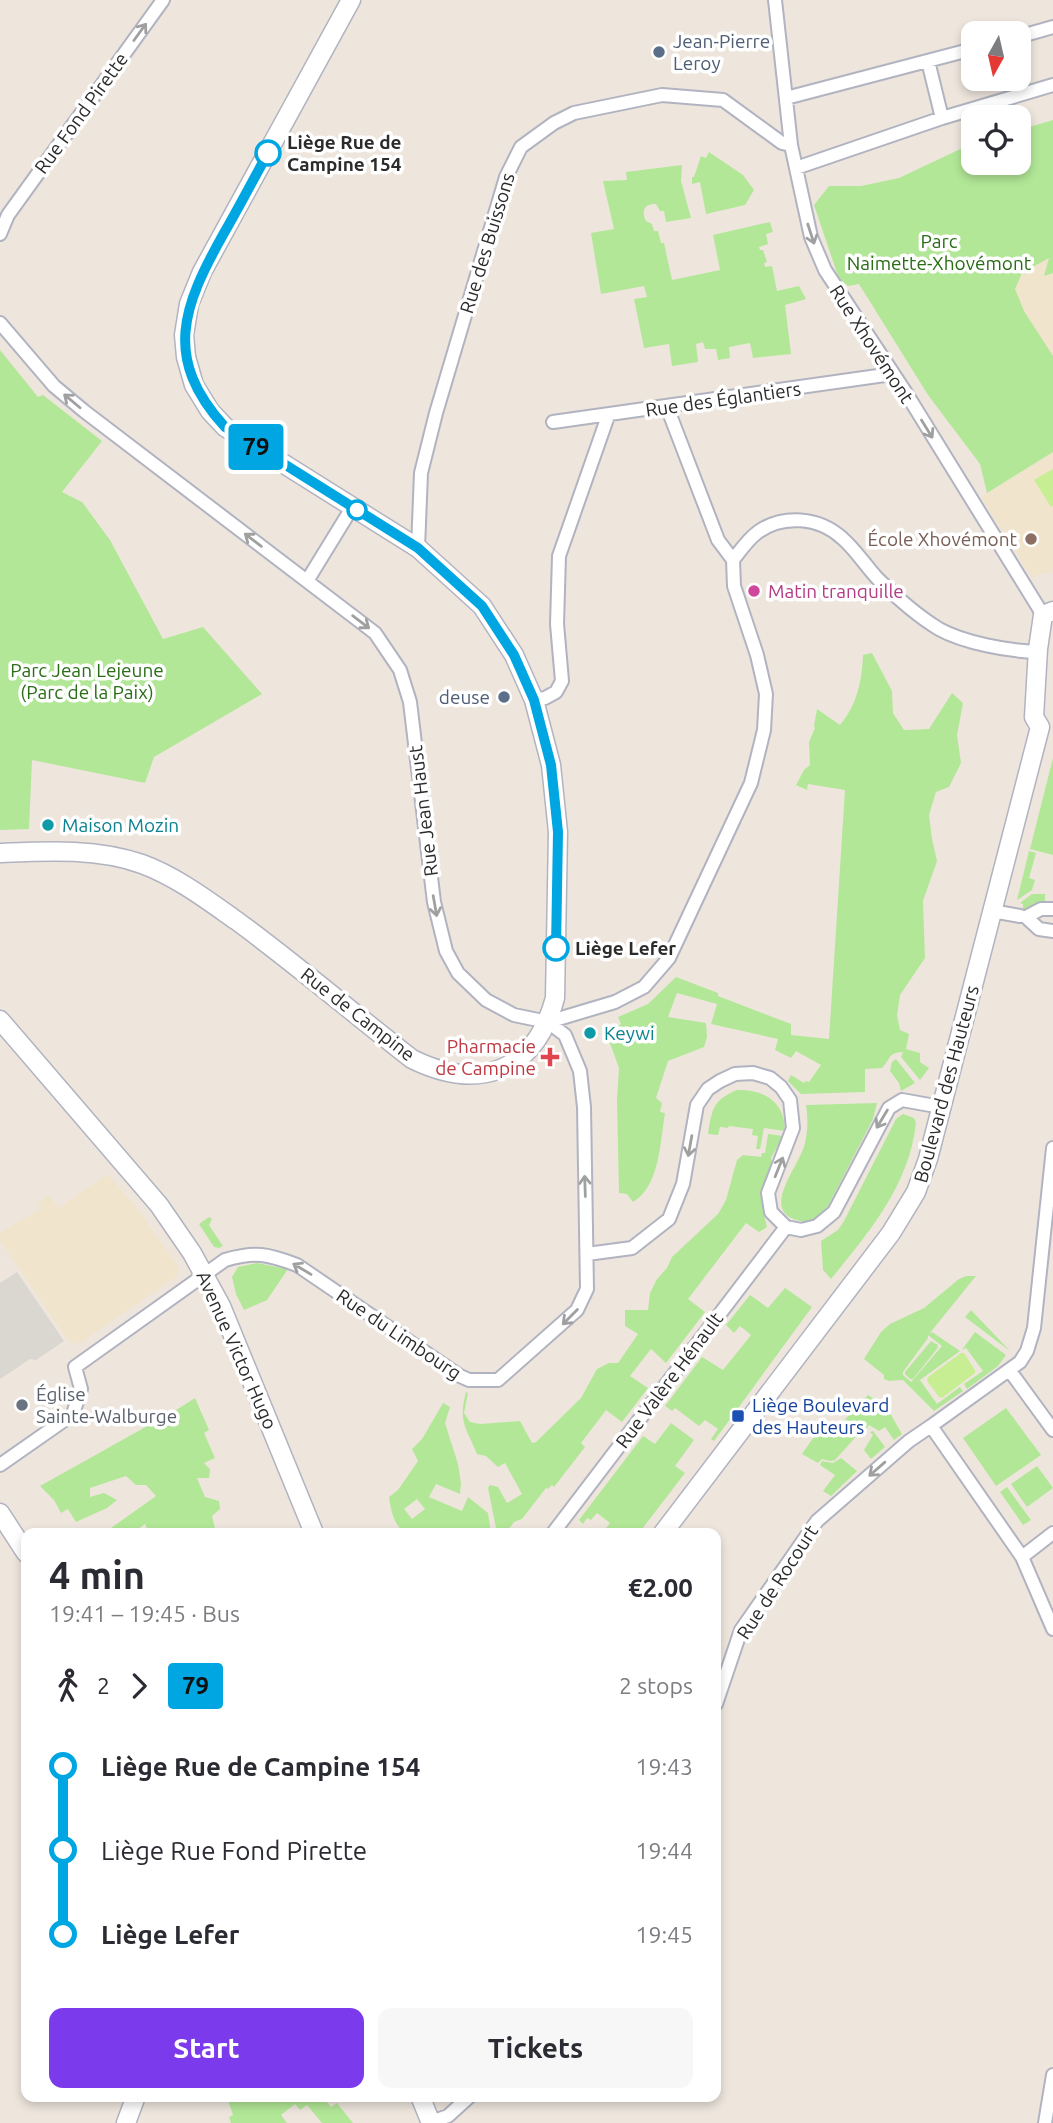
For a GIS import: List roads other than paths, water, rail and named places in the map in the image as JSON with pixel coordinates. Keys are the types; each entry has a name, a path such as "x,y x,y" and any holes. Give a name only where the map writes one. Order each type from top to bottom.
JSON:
{"street":[{"name":"Rue Fond Pirette","path":"0,230 163,0"},
{"name":"Rue de Campine","path":"0,853 51,850 103,855 142,864 179,882 269,944 412,1059 430,1068 469,1076 498,1070 523,1055 548,1022 555,998 558,832 551,765 534,700 514,655 482,606 418,548 225,427 210,411 194,385 186,357 184,335 189,304 202,272 351,0"},
{"name":"Rue Xhovémont","path":"775,0 791,145 811,237 825,270 1048,613"},
{"path":"1031,33 1053,27"},
{"path":"786,98 961,52"},
{"path":"928,61 942,118"},
{"path":"796,168 942,118 1053,85"},
{"name":"Rue des Buissons","path":"418,548 421,473 436,413 506,177 521,147 554,123 575,113 662,95 723,100 782,143 791,145"},
{"name":"Rue Jean Haust","path":"0,323 64,394 375,633 400,670 410,702 434,902 446,951 458,973 486,1000 514,1015 548,1022"},
{"name":"Rue des Églantiers","path":"554,422 892,374"},
{"path":"548,1022 615,1002 644,987 669,958 755,772 764,730 766,694 757,655 734,586 733,560 718,540 667,407"},
{"path":"534,700 556,692 562,681 557,624 559,556 608,416"},
{"path":"307,581 353,506"},
{"path":"733,560 756,533 769,526 791,520 816,522 841,536 898,599 941,630 993,645 1037,652"},
{"path":"1047,727 1034,717 1037,652 1048,613"},
{"name":"Boulevard des Hauteurs","path":"667,1528 907,1210 923,1173 992,911 1047,727"},
{"path":"1053,909 1041,909 1026,917 1039,929 1053,931"},
{"path":"992,911 1020,916"},
{"name":"Avenue Victor Hugo","path":"0,1020 159,1205 205,1275 221,1306 312,1528"},
{"name":"Rue du Limbourg","path":"0,1465 73,1414 80,1389 75,1367 225,1261 244,1254 267,1254 297,1265 460,1376 469,1380 498,1380 578,1310 587,1289 580,1071 565,1035 548,1022"},
{"path":"587,1254 632,1248 669,1219 683,1184 697,1105 708,1089 720,1080 735,1074 753,1073 770,1078 782,1087 790,1100 793,1128 768,1194 771,1212 786,1227 801,1230 817,1226 834,1212 889,1108 902,1100 941,1107"},
{"path":"1053,1147 1048,1230 1034,1328 1027,1351 1010,1371 1053,1430"},
{"name":"Rue Valère Hénault","path":"557,1528 786,1227"},
{"name":"Rue de Rocourt","path":"721,1689 741,1630 817,1521 909,1441 1010,1371"},
{"path":"931,1426 1022,1557 1053,1629"},
{"path":"0,1513 21,1545"},
{"path":"1022,1557 1053,1533"},
{"path":"1045,2123 1053,2075"},
{"path":"126,2123 134,2102"},
{"path":"422,2102 431,2123 448,2116 463,2102"}],"place":[{"name":"Jean-Pierre Leroy","path":"659,52"},
{"name":"Liège Rue de Campine 154","path":"268,153"},
{"name":"École Xhovémont","path":"1031,539"},
{"name":"Matin tranquille","path":"754,591"},
{"name":"deuse","path":"504,697"},
{"name":"Maison Mozin","path":"48,825"},
{"name":"Liège Lefer","path":"556,948"},
{"name":"Keywi","path":"590,1033"},
{"name":"Pharmacie de Campine","path":"550,1057"},
{"name":"Église Sainte-Walburge","path":"22,1405"},
{"name":"Liège Boulevard des Hauteurs","path":"738,1416"}],"park label":[{"name":"Parc Naimette-Xhovémont","path":"939,252"},
{"name":"Parc Jean Lejeune (Parc de la Paix)","path":"87,681"}]}
